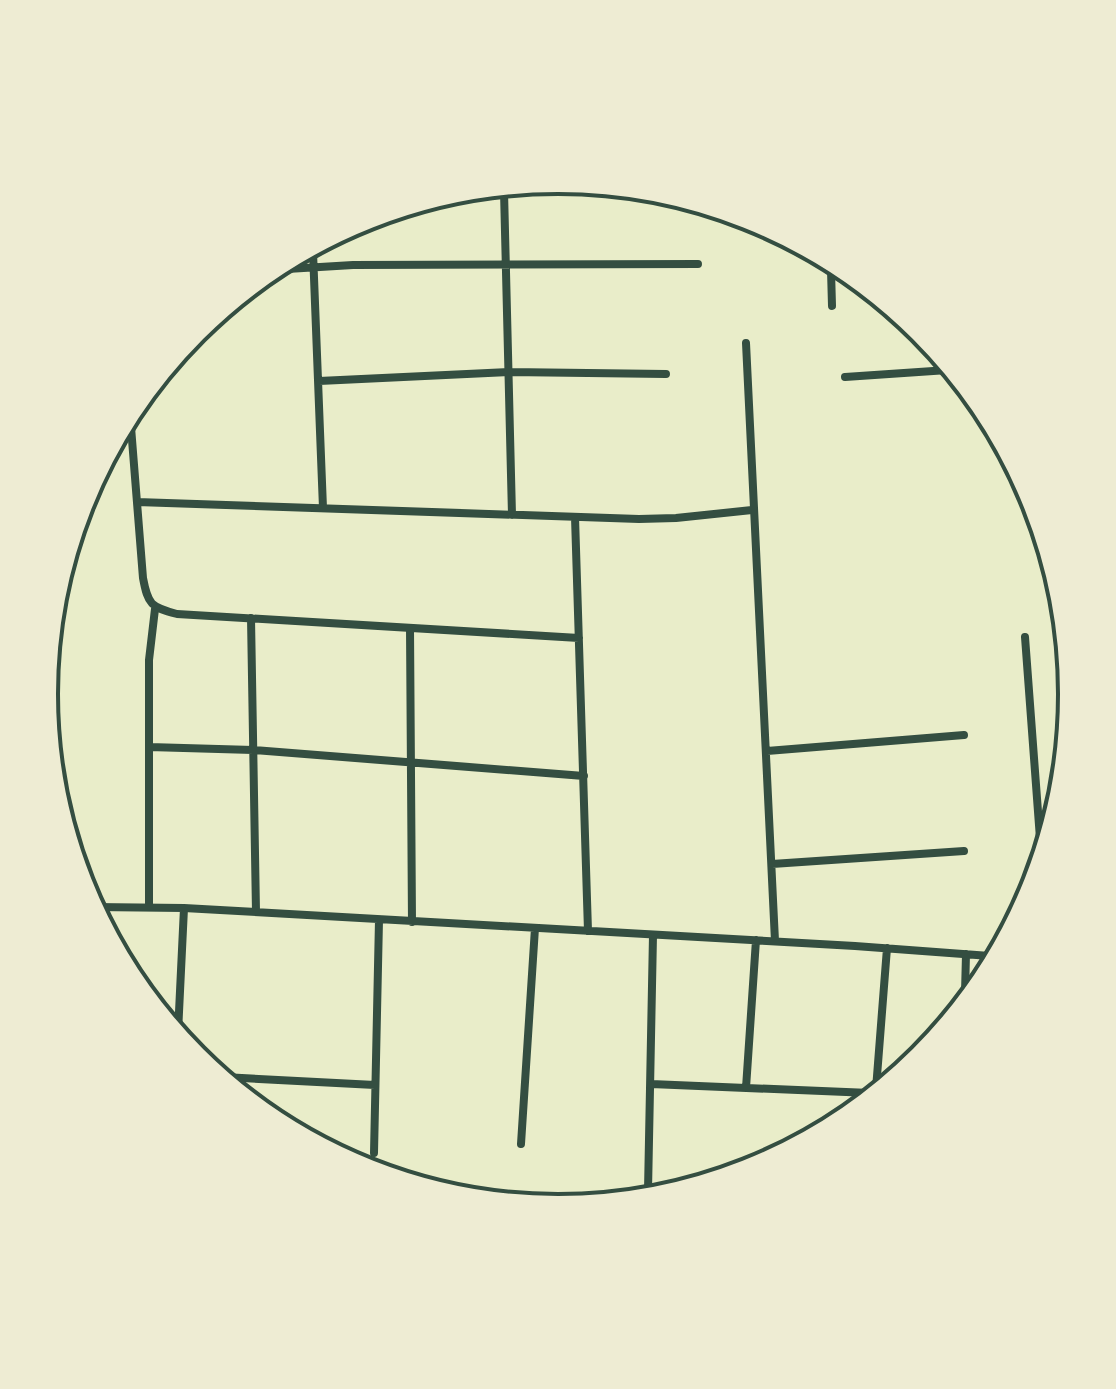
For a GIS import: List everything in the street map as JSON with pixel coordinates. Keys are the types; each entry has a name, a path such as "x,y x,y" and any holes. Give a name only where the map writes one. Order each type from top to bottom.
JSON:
{"street":[{"path":"504,198 512,515"},
{"path":"313,258 323,508"},
{"path":"297,268 698,264"},
{"path":"831,276 832,306"},
{"path":"746,343 775,941"},
{"path":"845,377 939,371"},
{"path":"319,381 509,372 666,374"},
{"path":"132,434 143,578 147,598 155,609 177,614 579,638"},
{"path":"137,502 575,517 676,518 752,510"},
{"path":"575,517 588,931"},
{"path":"149,907 149,660 155,609"},
{"path":"251,618 256,912"},
{"path":"410,628 412,922"},
{"path":"1025,637 1039,829"},
{"path":"767,751 964,735"},
{"path":"149,747 253,750 584,776"},
{"path":"772,864 964,851"},
{"path":"106,907 184,908 984,956"},
{"path":"179,1020 184,908"},
{"path":"374,1153 379,920"},
{"path":"521,1144 535,928"},
{"path":"648,1186 653,935"},
{"path":"746,1088 756,940"},
{"path":"877,1079 887,948"},
{"path":"965,984 966,954"},
{"path":"238,1078 375,1085"},
{"path":"651,1084 860,1093"}]}
